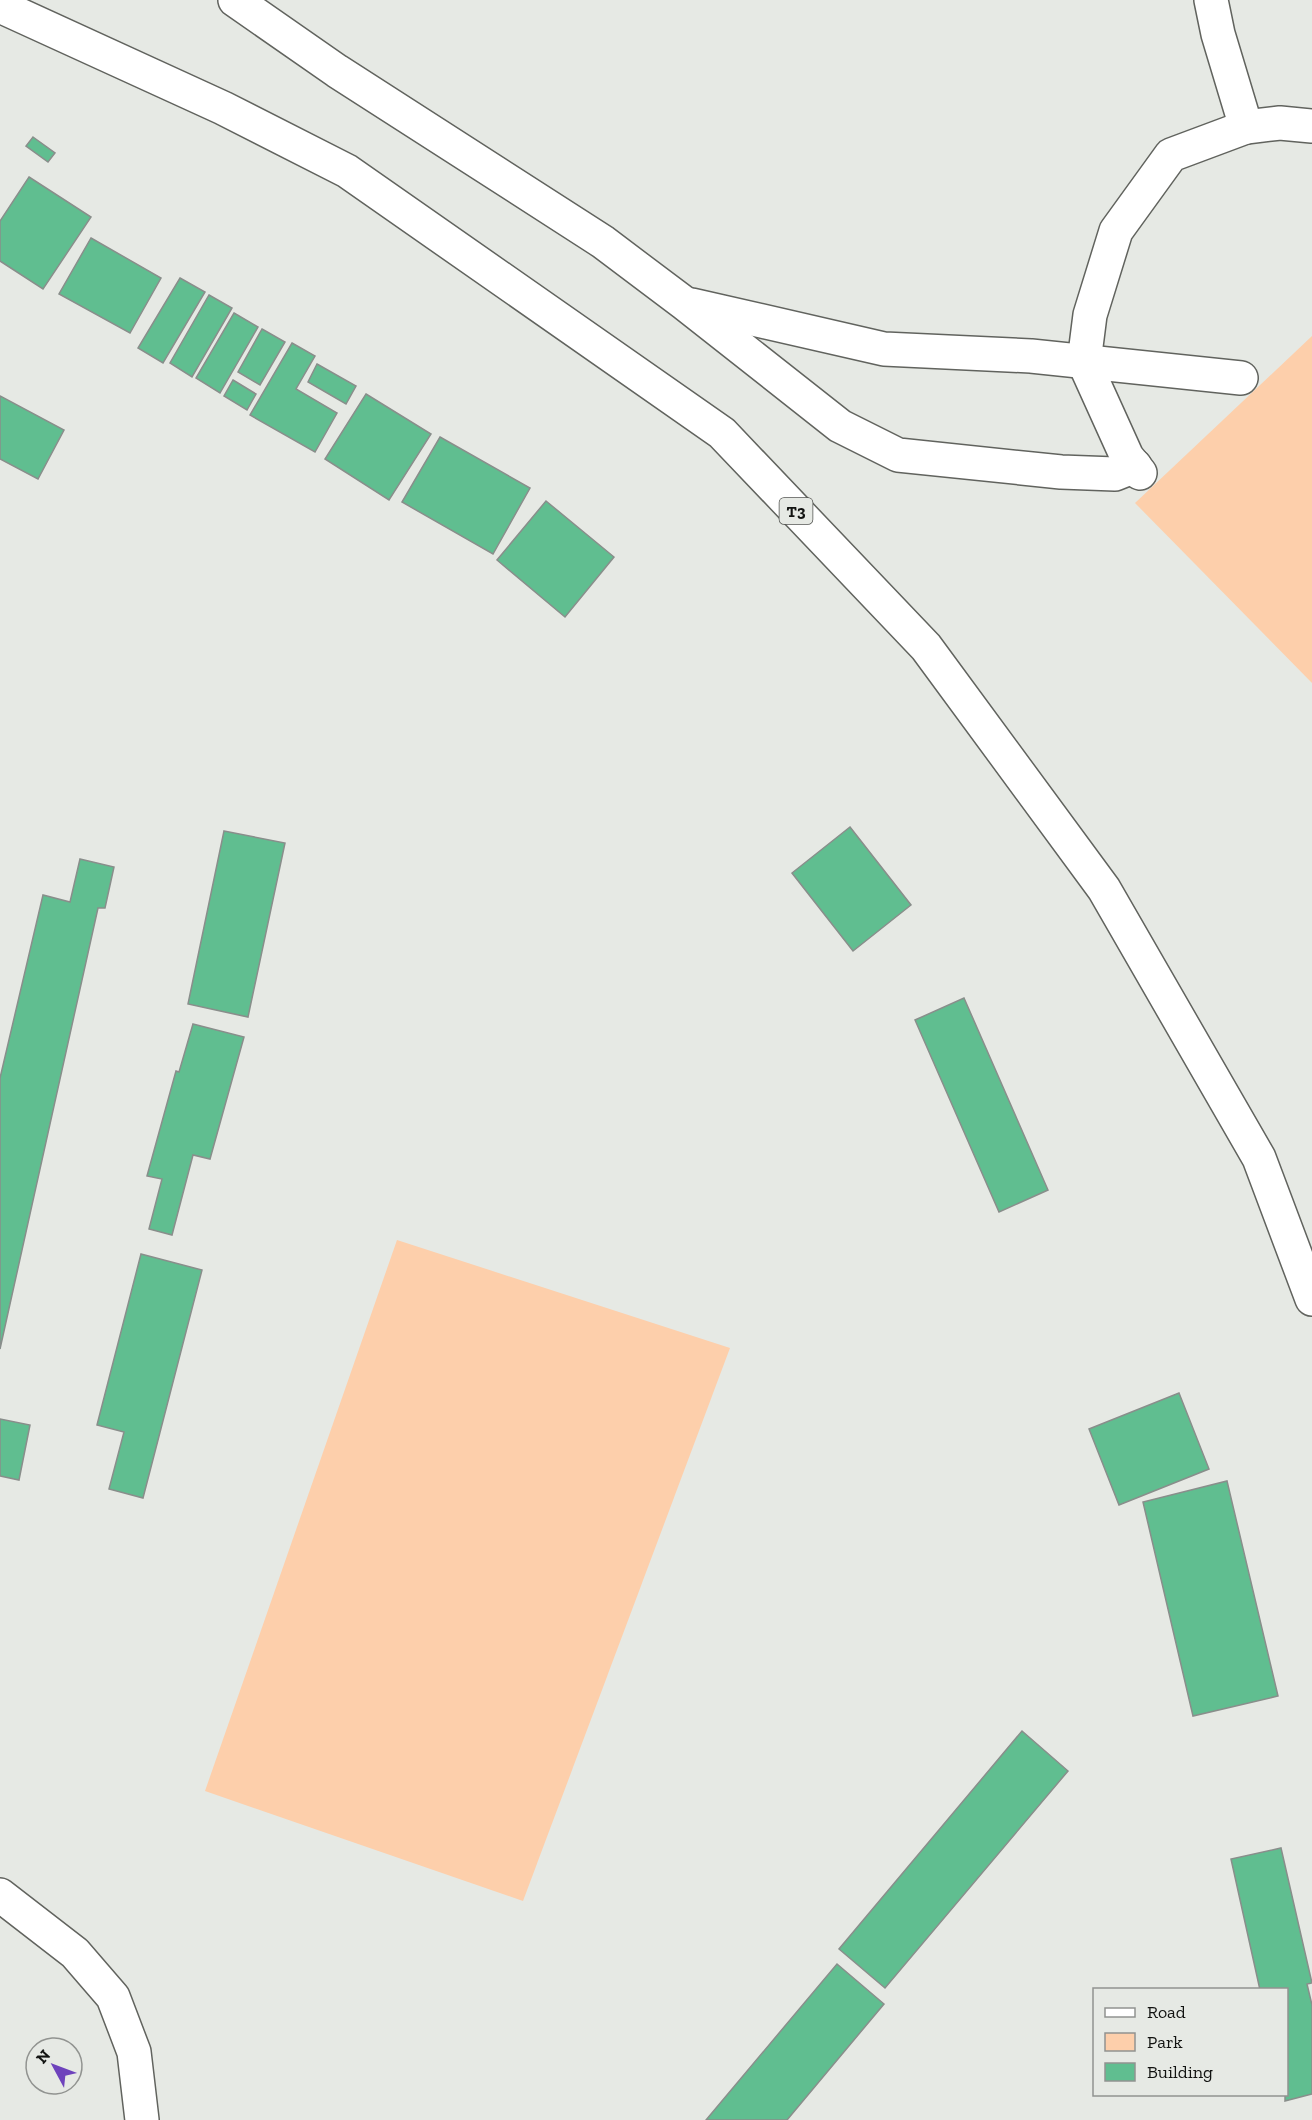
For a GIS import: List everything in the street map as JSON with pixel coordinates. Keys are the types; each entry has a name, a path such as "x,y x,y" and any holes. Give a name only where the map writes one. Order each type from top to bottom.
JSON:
{"main road":[{"path":"235,0 337,71 603,242 840,426 898,455 1061,472 1115,474 1137,470 1128,457 1084,362 1090,315 1116,231 1171,155 1246,127 1280,123 1312,126"},
{"path":"1211,0 1218,34 1246,127"},
{"name":"T3","path":"0,6 223,108 347,171 722,433 926,647 1104,889 1259,1158 1312,1299"},
{"path":"684,303 884,349 1031,357 1241,378"},
{"path":"0,1895 75,1953 113,1997 134,2052 142,2120"}],"green space":[{"path":"1312,336 1312,683 1135,503"},
{"path":"397,1240 730,1348 523,1901 205,1791"}],"building":[{"path":"33,137 55,153 48,162 26,146"},
{"path":"29,177 91,217 43,289 0,261 0,221"},
{"path":"91,238 161,278 130,333 59,294"},
{"path":"180,278 205,292 163,363 138,348"},
{"path":"209,295 232,308 192,377 170,363"},
{"path":"234,313 258,327 220,393 196,378"},
{"path":"262,329 285,342 260,385 238,372"},
{"path":"292,343 315,356 296,389 337,413 315,452 250,415"},
{"path":"317,364 356,386 346,404 308,382"},
{"path":"233,380 256,394 247,410 224,396"},
{"path":"366,394 431,434 389,500 325,459"},
{"path":"0,396 64,430 38,479 0,459"},
{"path":"440,437 530,488 493,554 402,502"},
{"path":"546,501 614,557 565,617 497,560"},
{"path":"850,827 911,905 853,951 792,873"},
{"path":"224,831 285,843 248,1017 188,1004"},
{"path":"80,859 114,867 105,908 98,908 0,1349 0,1078 43,895 70,902"},
{"path":"964,998 1048,1190 999,1212 915,1020"},
{"path":"193,1024 244,1037 210,1159 193,1155 172,1235 149,1229 162,1179 147,1176 176,1071 179,1072"},
{"path":"141,1254 202,1270 143,1498 109,1489 124,1432 97,1425"},
{"path":"1179,1393 1209,1469 1119,1505 1089,1429"},
{"path":"0,1419 30,1425 19,1480 0,1476"},
{"path":"1227,1481 1278,1696 1193,1716 1143,1502"},
{"path":"1022,1731 1068,1771 885,1988 839,1949"},
{"path":"1281,1848 1312,1983 1307,1984 1312,2005 1312,2094 1285,2101 1285,2096 1288,2096 1288,1988 1260,1988 1231,1859"},
{"path":"837,1964 884,2004 787,2120 706,2120"}]}
